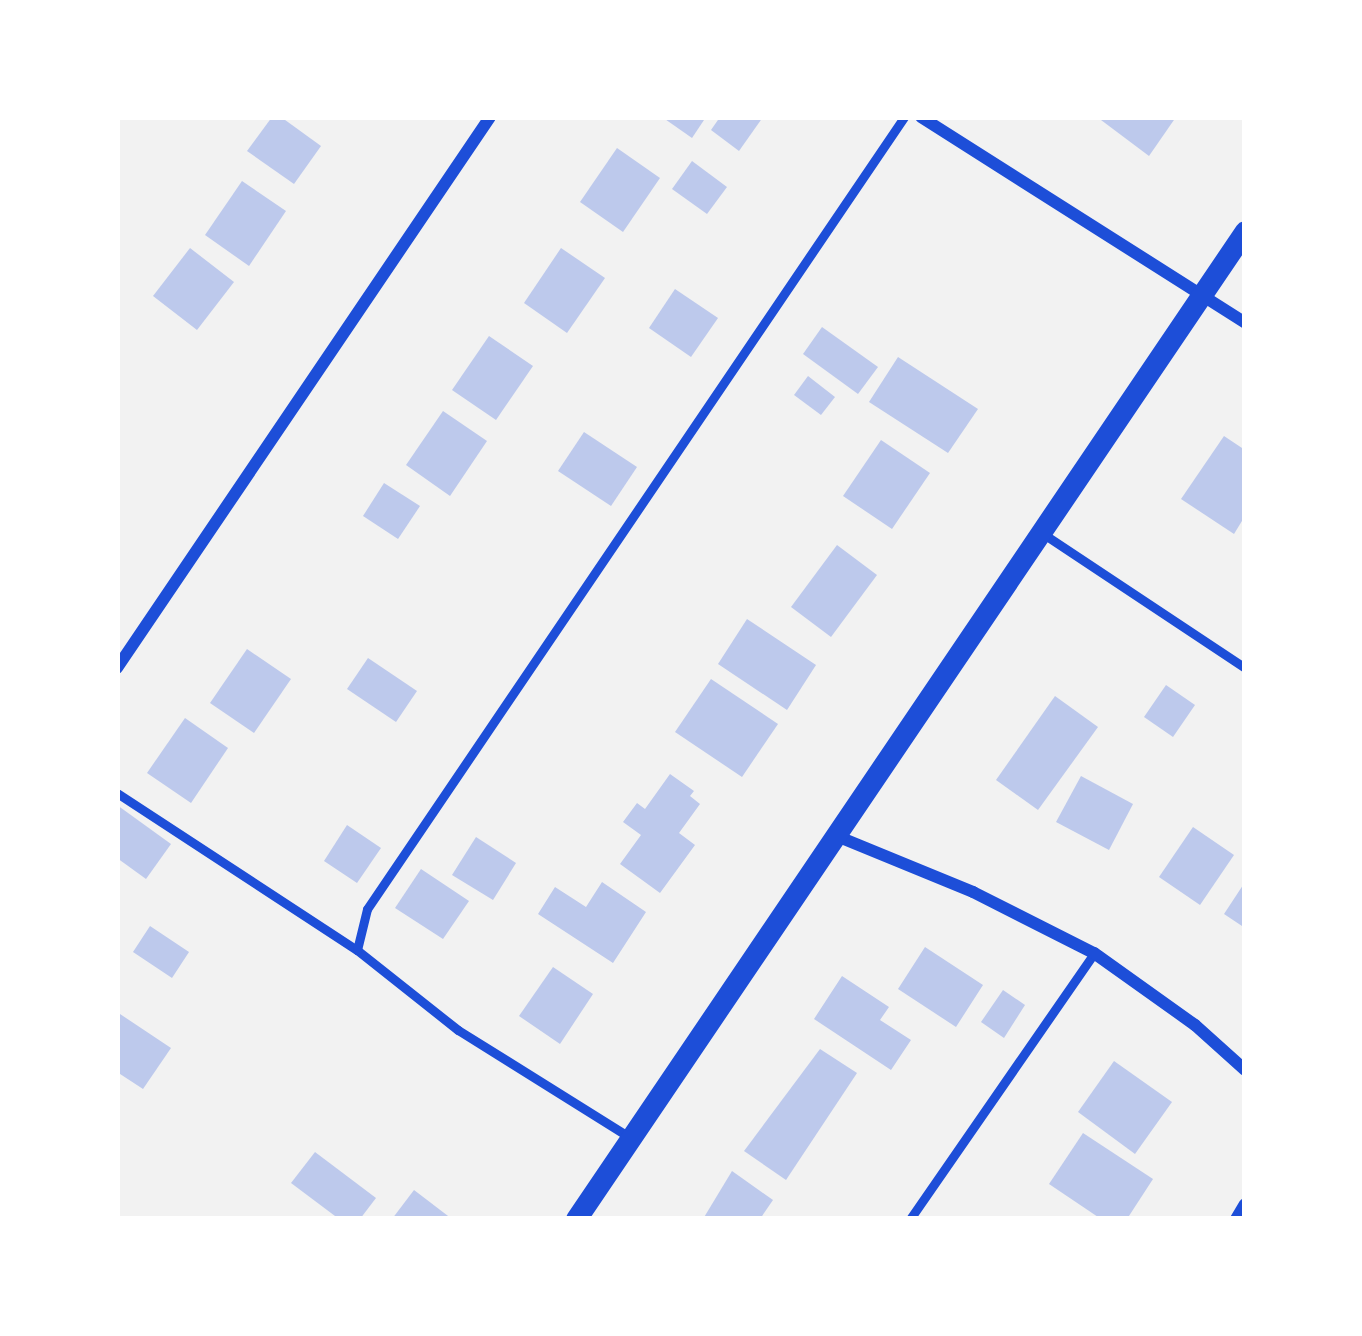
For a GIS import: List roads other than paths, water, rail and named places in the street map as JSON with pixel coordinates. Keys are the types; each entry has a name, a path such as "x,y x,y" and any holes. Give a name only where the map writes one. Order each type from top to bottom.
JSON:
{"street":[{"path":"117,668 490,117"},
{"path":"921,117 1245,322"},
{"path":"576,1219 1245,231"},
{"path":"838,837 973,892 1094,953 1195,1025 1245,1070"},
{"path":"1236,1219 1245,1204"}],"lane":[{"path":"357,950 367,909 904,117"},
{"path":"1042,533 1245,668"},
{"path":"117,793 357,950 458,1030 631,1138"},
{"path":"910,1219 1094,953"}]}
